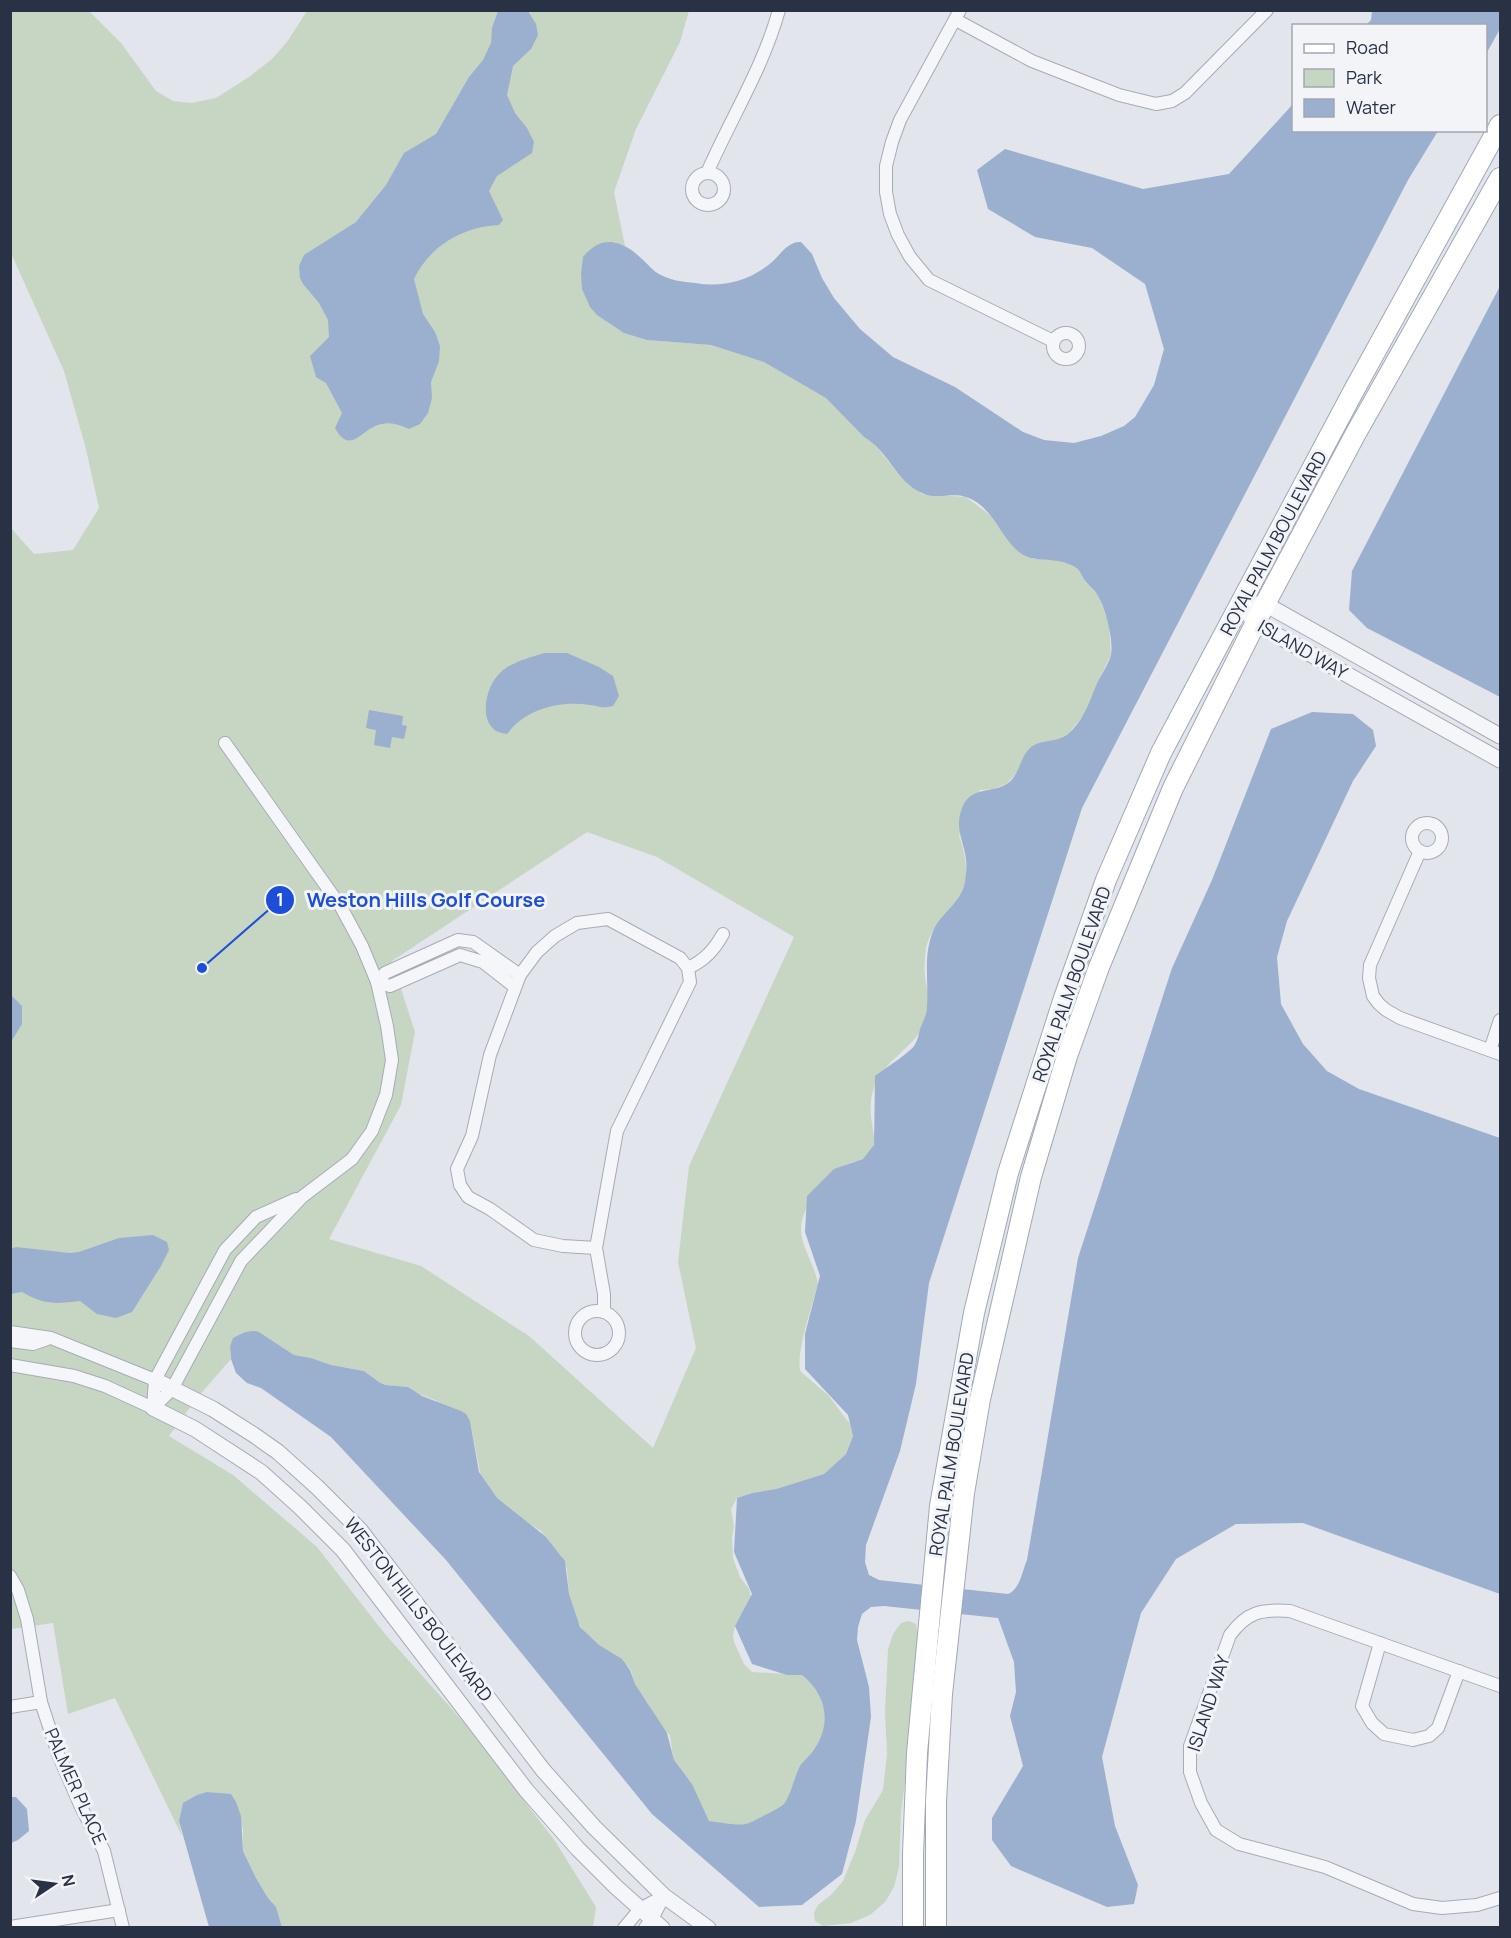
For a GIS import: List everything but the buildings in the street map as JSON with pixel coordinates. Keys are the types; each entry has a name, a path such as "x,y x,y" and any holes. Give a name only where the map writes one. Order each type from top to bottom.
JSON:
{"main road":[{"name":"ROYAL PALM BOULEVARD","path":"914,1928 917,1754 940,1506 974,1313 1008,1173 1057,1020 1106,880 1161,753 1353,392 1500,125"},
{"name":"ROYAL PALM BOULEVARD","path":"936,1928 936,1801 942,1694 964,1493 980,1399 1031,1177 1067,1056 1099,967 1173,788 1255,623 1356,433 1500,178"}],"street":[{"path":"707,173 726,130 748,91 779,10"},
{"path":"1053,341 928,280 910,257 890,214 886,192 886,166 892,142 900,120 958,15 1032,61 1119,95 1156,104 1172,101 1185,93 1267,10"},
{"name":"ISLAND WAY","path":"1241,604 1265,604 1500,736"},
{"name":"ISLAND WAY","path":"1241,604 1255,623 1500,760"},
{"path":"153,1408 172,1389 241,1261 302,1197 352,1159 372,1131 386,1095 392,1060 377,982 362,946 341,907 225,743"},
{"path":"1420,851 1370,965 1369,978 1373,996 1379,1004 1400,1018 1495,1052 1500,1020"},
{"path":"596,1248 563,1246 534,1239 468,1197 459,1185 457,1169 472,1136 490,1055 520,975 537,952 555,936 577,923 608,919 680,958 688,968 690,982 617,1131 596,1248 604,1294 604,1312"},
{"path":"688,968 701,962 714,950 723,934"},
{"path":"377,982 385,973 458,940 475,943 520,975"},
{"path":"471,957 475,943"},
{"path":"377,982 390,986 460,955 483,962 515,987"},
{"path":"153,1408 155,1380 225,1250 255,1217 302,1197"},
{"name":"WESTON HILLS BOULEVARD","path":"10,1332 51,1338 155,1380 213,1409 278,1452 317,1486 360,1530 543,1770 594,1827 664,1896 708,1928"},
{"path":"10,1341 33,1344 51,1338"},
{"name":"WESTON HILLS BOULEVARD","path":"10,1358 30,1362 45,1371"},
{"name":"WESTON HILLS BOULEVARD","path":"10,1365 74,1376 105,1386 195,1430 261,1472 343,1550 526,1790 577,1848 640,1909 653,1925"},
{"name":"PALMER PLACE","path":"10,1576 18,1590 27,1619 41,1702 58,1754 81,1807 105,1851 123,1928"},
{"name":"ISLAND WAY","path":"1500,1686 1290,1611 1270,1610 1254,1613 1240,1621 1230,1635 1190,1746 1190,1772 1201,1803 1216,1830 1239,1844 1325,1868 1413,1904 1442,1908 1477,1905 1500,1898"},
{"path":"1380,1643 1362,1706 1371,1723 1384,1734 1413,1740 1429,1736 1438,1728 1459,1671"},
{"path":"10,1707 41,1702"},
{"path":"624,1928 640,1909 664,1896"},
{"path":"653,1925 664,1896"},
{"path":"10,1927 119,1910"}],"green space":[{"path":"11,11 89,11 121,43 156,91 173,101 191,103 216,98 272,59 287,42 307,11 689,11 680,42 636,129 614,192 625,246 615,242 647,340 711,345 765,362 827,398 864,437 872,441 899,475 922,494 966,497 990,515 1013,546 1033,559 1060,559 1077,568 1086,583 1098,594 1109,625 1111,655 1086,712 1068,734 1056,741 1040,744 1030,749 1016,774 1006,784 993,789 980,790 959,835 966,866 964,890 927,943 925,977 929,1006 927,1018 913,1041 885,1068 875,1085 871,1104 874,1137 871,1152 866,1157 842,1168 828,1181 814,1197 802,1220 804,1245 818,1285 802,1343 801,1372 828,1395 850,1424 853,1436 846,1454 824,1474 737,1498 731,1509 734,1527 733,1558 751,1597 735,1626 733,1635 744,1664 752,1672 802,1675 818,1693 824,1707 824,1731 790,1802 753,1826 715,1828 707,1818 690,1781 674,1764 670,1735 658,1725 648,1703 635,1686 631,1670 627,1665 610,1658 583,1630 576,1619 569,1595 567,1569 561,1555 541,1531 505,1508 482,1482 470,1421 435,1400 407,1387 385,1385 364,1371 294,1355 259,1332 230,1348 231,1359 197,1398 169,1436 233,1475 317,1547 385,1634 466,1725 555,1841 596,1907 593,1927 282,1927 276,1907 256,1878 243,1851 243,1829 231,1795 207,1792 179,1821 182,1836 115,1698 68,1714 53,1623 11,1629 11,528 34,554 73,550 99,508 86,449 64,371 11,253","holes":["587,832 657,857 794,937 689,1166 678,1262 696,1348 653,1448 529,1336 421,1266 329,1239 401,1105 415,1032 392,961"]},
{"path":"909,1621 916,1624 918,1635 916,1693 901,1813 899,1867 894,1887 885,1902 870,1915 851,1923 823,1926 815,1921 814,1913 818,1905 843,1881 865,1820 883,1790 887,1754 885,1712 888,1649 893,1634 901,1623"}],"water":[{"path":"498,11 528,11 536,24 538,35 531,49 513,66 507,95 515,113 527,128 534,142 532,153 497,176 489,191 503,220 499,225 472,230 449,240 429,257 414,279 423,314 435,332 440,346 439,361 431,382 432,398 428,413 420,424 409,429 396,424 382,424 357,438 346,440 335,428 342,413 326,383 316,377 310,356 329,337 328,320 319,303 303,284 299,266 304,255 356,222 386,185 404,153 436,134 469,77 483,60 491,43 492,28"},
{"path":"1372,11 1500,11 1500,29 1487,52 1487,24 1367,24 1371,20"},
{"path":"1292,105 1292,132 1437,132 1408,180 1082,808 929,1283 916,1384 900,1451 866,1545 865,1562 869,1575 879,1580 1008,1594 1018,1584 1027,1560 1078,1258 1172,968 1212,880 1271,729 1312,712 1353,714 1373,730 1376,746 1353,781 1287,921 1277,957 1281,1004 1303,1044 1327,1071 1359,1089 1500,1138 1500,1594 1303,1523 1236,1524 1176,1559 1141,1613 1102,1757 1115,1826 1138,1885 1134,1904 1107,1907 1011,1866 992,1840 992,1818 1023,1766 1010,1716 1016,1692 1014,1662 998,1618 884,1606 871,1607 862,1614 857,1640 869,1687 871,1717 856,1821 842,1874 802,1905 759,1907 652,1814 446,1560 331,1437 261,1388 247,1383 236,1373 230,1347 233,1338 256,1331 294,1355 364,1371 385,1385 408,1387 422,1396 466,1414 470,1421 479,1472 497,1498 545,1536 565,1561 569,1594 580,1627 599,1645 622,1659 630,1670 635,1684 667,1733 674,1760 692,1784 709,1821 746,1824 783,1805 800,1766 813,1751 824,1729 824,1709 817,1691 802,1675 787,1675 752,1664 735,1626 752,1594 734,1552 737,1498 824,1474 846,1454 853,1436 848,1415 805,1369 805,1334 820,1276 805,1232 807,1196 834,1169 863,1159 874,1145 875,1076 907,1053 917,1040 927,1010 927,957 931,937 939,921 957,900 965,882 966,862 959,824 964,803 974,794 998,788 1010,782 1026,752 1034,745 1064,737 1073,729 1110,659 1111,641 1100,599 1077,569 1068,563 1032,558 1019,552 983,507 975,501 955,495 927,495 913,488 880,450 826,398 764,362 711,345 647,340 624,333 597,315 590,307 582,289 583,257 597,245 612,242 627,247 663,276 681,281 725,284 754,274 772,262 788,246 801,242 812,254 834,298 860,329 893,357 955,387 1023,432 1044,440 1074,443 1101,436 1124,426 1135,417 1154,385 1164,349 1145,284 1092,248 1035,237 988,209 977,170 1005,149 1143,189 1229,174"},
{"path":"1500,286 1500,697 1367,628 1349,610 1352,571"},
{"path":"544,653 567,653 613,676 619,696 613,706 555,705 523,718 507,734 496,731 486,714 487,698 492,684 509,666"},
{"path":"369,710 403,716 402,725 407,726 404,739 392,737 390,748 374,745 376,730 366,728"},
{"path":"11,995 22,1006 22,1024 11,1042"},
{"path":"153,1235 167,1242 169,1250 132,1312 116,1318 97,1314 80,1301 50,1302 22,1292 11,1294 11,1249 16,1247 70,1253 119,1238"},
{"path":"207,1792 231,1794 236,1802 241,1816 243,1851 256,1878 276,1907 282,1927 209,1927 179,1821 183,1803"},
{"path":"10,1797 16,1797 27,1809 29,1831 11,1843"}],"place":[{"name":"Weston Hills Golf Course","path":"202,968"}]}
